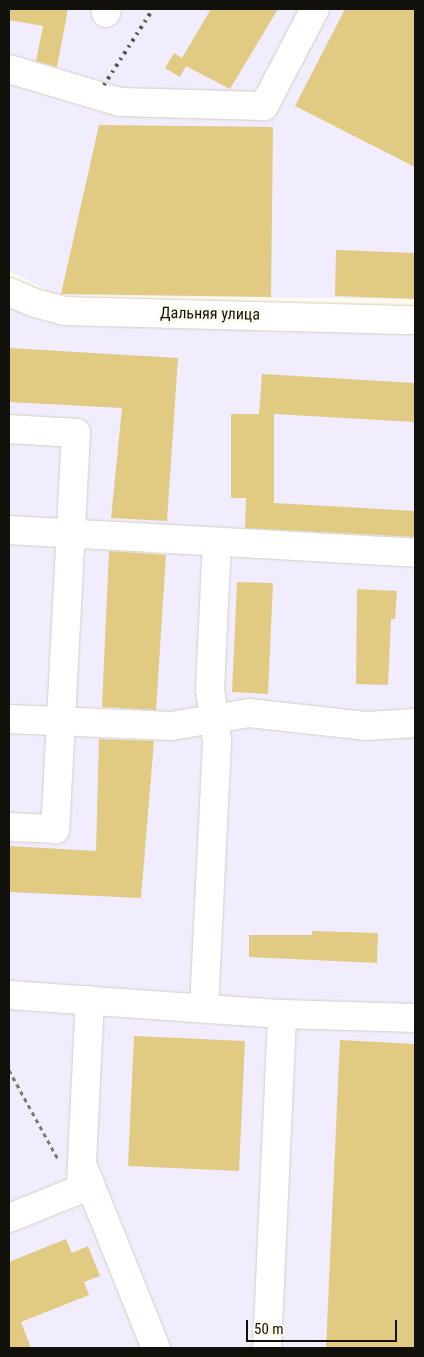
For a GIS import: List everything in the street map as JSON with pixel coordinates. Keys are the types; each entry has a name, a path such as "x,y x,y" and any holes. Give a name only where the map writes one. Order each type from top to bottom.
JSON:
{"street":[{"path":"9,70 120,102 264,106 315,9"},
{"name":"Дальняя улица","path":"9,292 35,304 64,311 415,320"},
{"path":"9,429 76,433 55,829 9,827"},
{"path":"9,530 415,553"},
{"path":"204,1008 217,740 210,690 217,542"},
{"path":"9,719 171,726 249,714 367,726 415,723"},
{"path":"9,995 282,1014 415,1018"},
{"path":"90,1000 85,1180 156,1348"},
{"path":"267,1348 282,1014"},
{"path":"9,1218 85,1180"}],"path":[{"path":"9,1070 62,1165 85,1180"}],"shaded area":[{"path":"9,9 415,9 415,299 57,295 9,271"},
{"path":"9,306 31,317 61,324 415,334 415,1348 9,1348"}],"building":[{"path":"9,9 68,9 57,67 36,61 43,26 9,20"},
{"path":"211,9 278,9 230,89 186,66 180,77 165,68 174,53 182,58"},
{"path":"345,9 415,9 415,167 295,106"},
{"path":"99,125 273,127 271,297 61,294"},
{"path":"336,250 415,253 415,299 335,296"},
{"path":"9,348 178,358 167,521 111,518 122,408 9,402"},
{"path":"262,374 415,383 415,422 274,414 274,503 415,511 415,537 245,528 246,498 231,498 231,414 259,414"},
{"path":"109,551 166,555 156,710 102,707"},
{"path":"237,582 273,583 268,694 232,692"},
{"path":"357,589 397,591 395,619 391,619 388,685 356,684"},
{"path":"99,739 154,741 141,898 9,892 9,846 96,851"},
{"path":"312,931 378,933 377,963 249,957 249,935 312,935"},
{"path":"134,1036 245,1041 239,1171 128,1166"},
{"path":"340,1040 415,1044 415,1348 326,1348"},
{"path":"66,1239 72,1253 88,1246 100,1276 84,1282 89,1295 21,1322 31,1348 9,1348 9,1262"}],"railway":[{"path":"104,85 153,9"}]}
